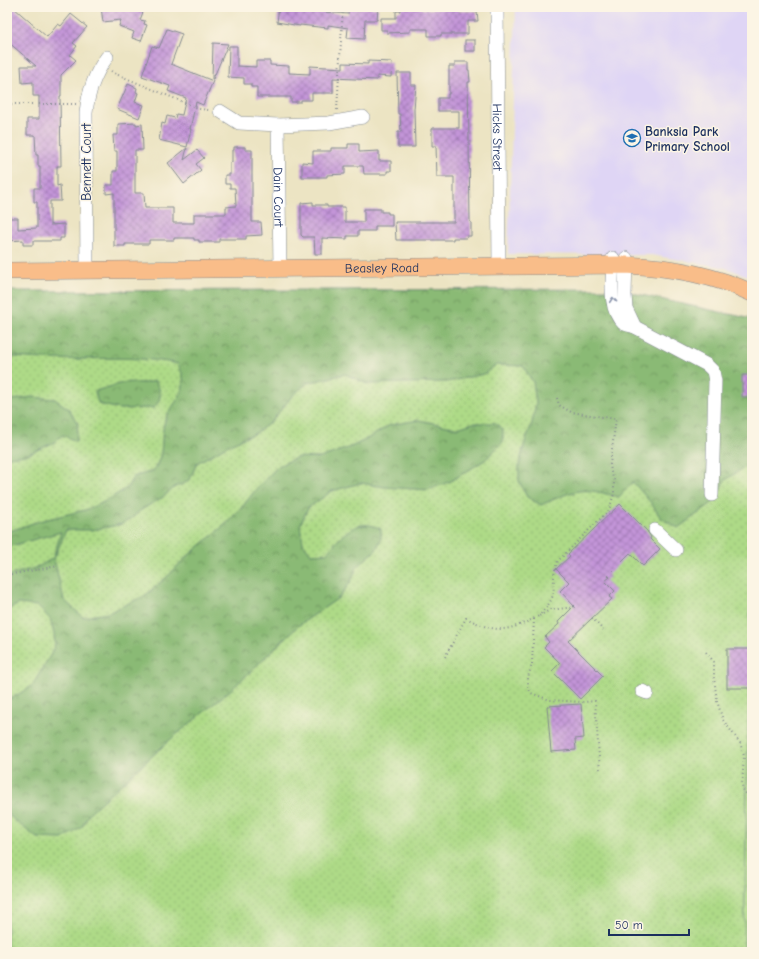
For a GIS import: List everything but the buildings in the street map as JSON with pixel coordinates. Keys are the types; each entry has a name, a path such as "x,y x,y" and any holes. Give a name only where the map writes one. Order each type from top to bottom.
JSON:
{"main road":[{"name":"Beasley Road","path":"7,265 87,267 620,262 656,259 696,265 725,272 752,284"},
{"name":"Beasley Road","path":"620,262 696,273 720,280 752,293"},
{"name":"Beasley Road","path":"7,271 87,267"}],"street":[{"name":"Hicks Street","path":"497,7 499,263"},
{"name":"Bennett Court","path":"87,267 86,113 90,91 105,61"},
{"path":"220,111 239,123 278,125 341,121 363,117"},
{"name":"Dain Court","path":"278,125 280,265"},
{"path":"620,262 626,308 635,327 707,365 713,372 715,381 712,495"},
{"path":"655,530 676,550"}],"path":[{"path":"341,121 337,110 343,7"},
{"path":"105,61 116,74 200,109 220,111"},
{"path":"7,104 87,104"},
{"path":"539,616 549,605 552,597 554,571 558,561 609,510 614,494 614,480 610,464 616,419 571,412 559,405 557,398"},
{"path":"7,575 58,566"},
{"path":"445,657 466,618 481,626 499,629 518,627 550,610 575,607"},
{"path":"592,618 603,630"},
{"path":"534,619 532,664 528,677 528,687 531,693 550,700 583,702 595,701 600,772"},
{"path":"706,652 714,662 714,678 717,701 723,720 740,744 744,756 742,785 744,792 752,796"}],"shaded area":[{"name":"Banksia Park Primary School","path":"516,7 752,7 752,277 722,267 651,255 508,254"}],"green space":[{"path":"614,289 752,319 752,462 724,481 715,501 678,528 661,518 651,503 633,482 619,497 594,491 579,491 564,495 541,505 527,497 519,481 519,466 524,445 532,423 536,403 533,382 523,366 496,365 484,374 447,382 367,384 345,374 307,383 292,396 271,422 256,433 232,443 197,463 190,479 175,487 163,497 141,510 132,518 122,524 92,530 66,530 54,559 64,600 83,617 108,613 146,595 169,575 184,559 227,523 278,466 298,457 320,458 353,446 390,425 419,420 457,428 473,423 495,423 503,429 503,442 485,460 451,481 428,490 384,487 361,483 332,491 308,508 300,525 303,543 311,554 327,553 344,534 357,526 372,526 381,529 381,539 376,550 357,567 351,581 340,597 298,626 233,688 171,739 90,812 82,827 62,839 37,838 14,820 7,812 7,699 12,698 32,686 51,654 55,644 50,619 37,606 19,604 7,610 7,576 38,567 53,558 61,532 7,547 7,532 39,521 85,510 102,503 127,488 133,477 153,471 160,458 165,420 181,394 183,381 178,364 154,360 130,358 55,359 7,356 7,291"},
{"path":"7,292 752,319 752,521 744,952 7,952"},
{"path":"155,381 159,388 160,398 154,408 119,409 99,404 97,400 95,391 126,382 144,383"},
{"path":"32,397 55,399 69,409 78,424 76,441 62,435 55,442 26,455 7,457 7,401"},
{"path":"752,521 752,952 744,952"}],"place":[{"name":"Banksia Park Primary School","path":"632,138"}]}
